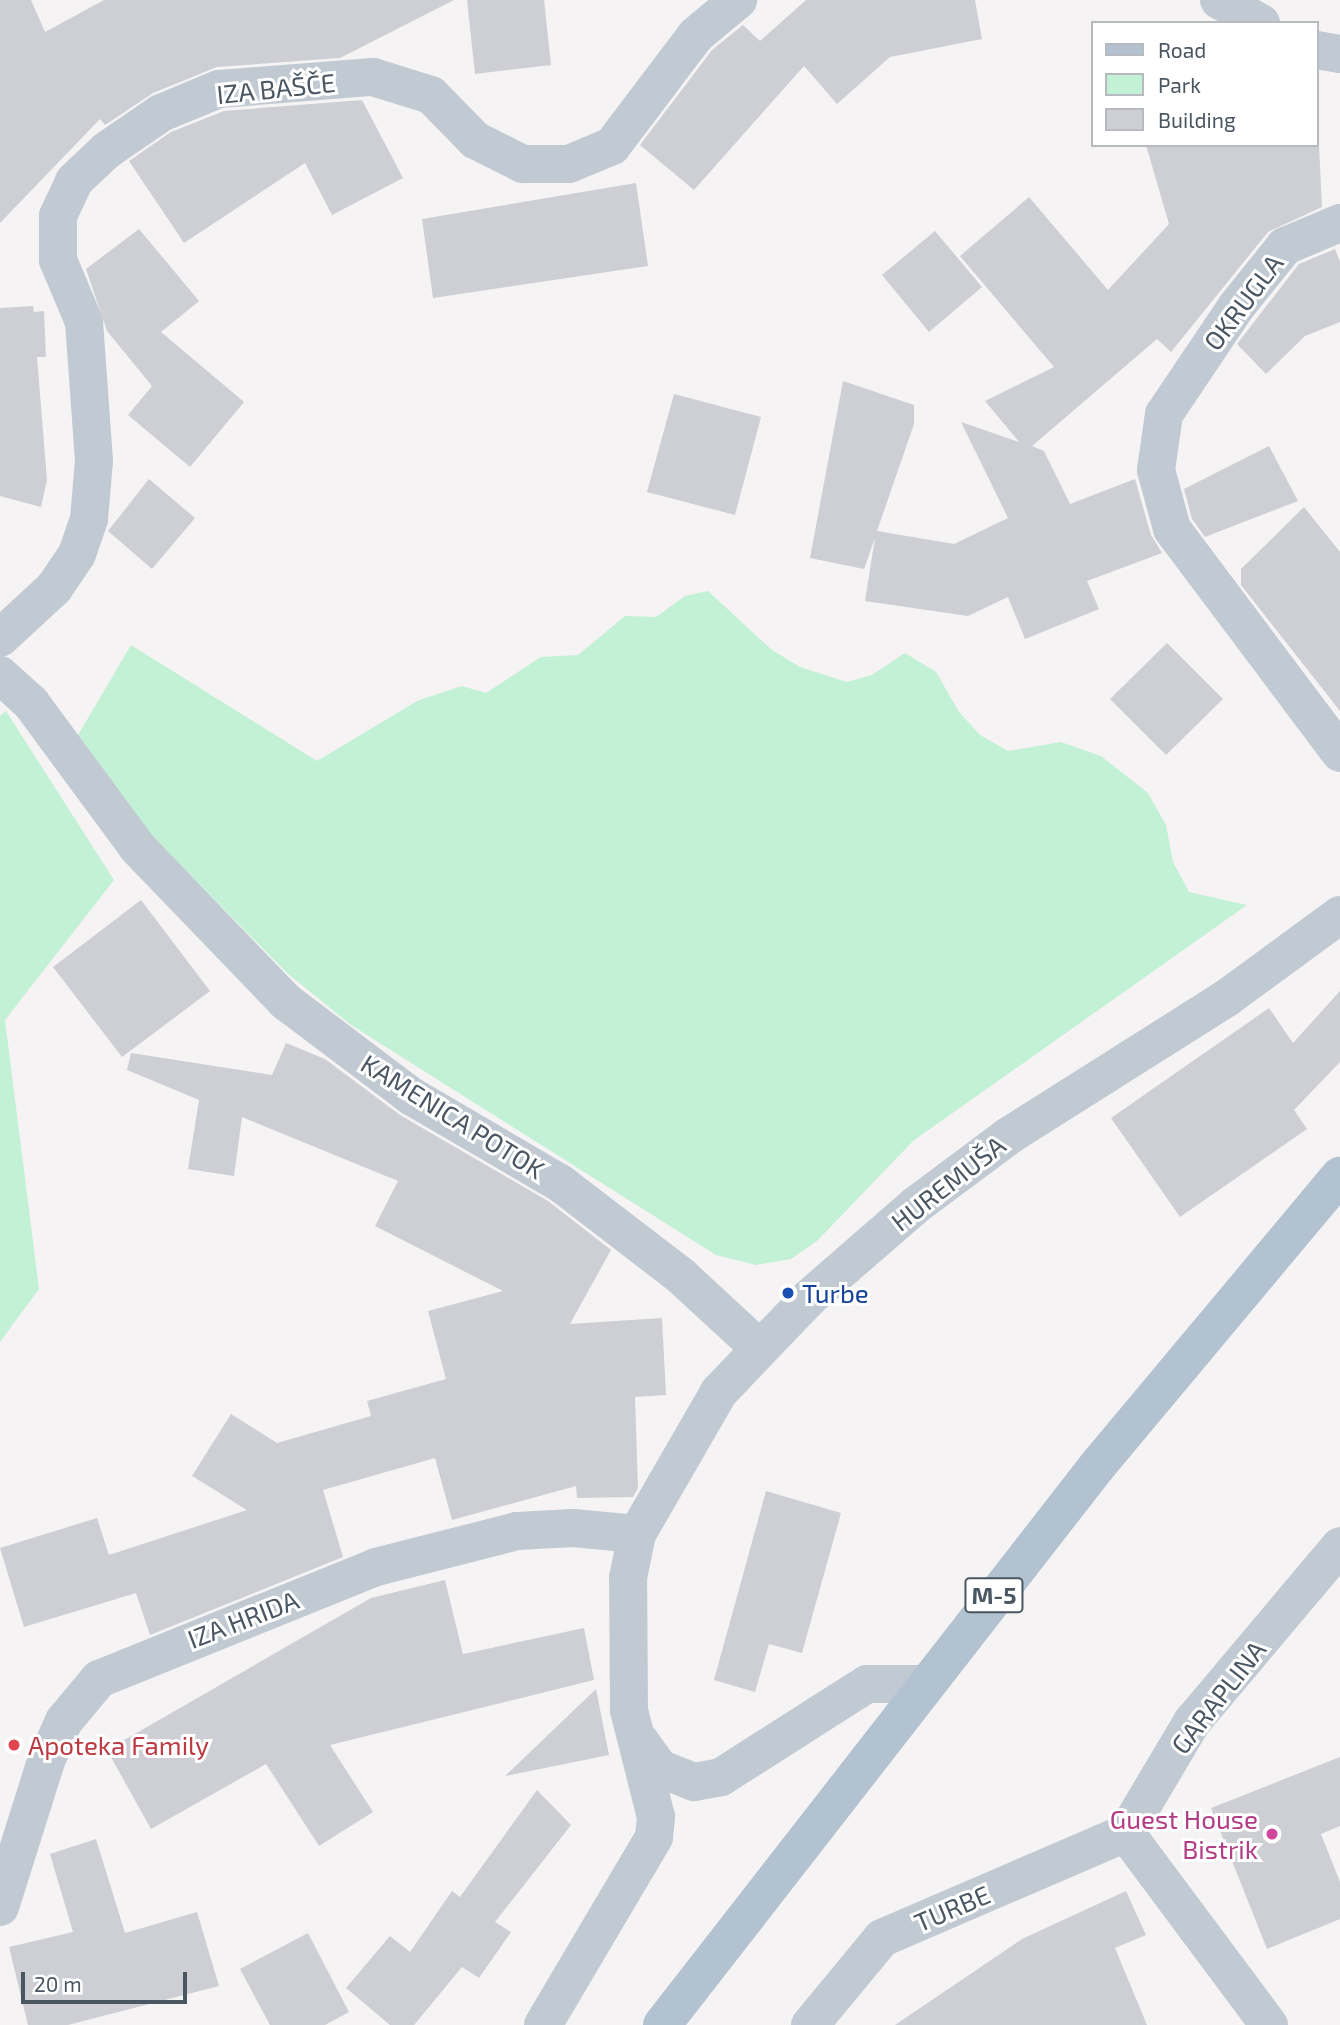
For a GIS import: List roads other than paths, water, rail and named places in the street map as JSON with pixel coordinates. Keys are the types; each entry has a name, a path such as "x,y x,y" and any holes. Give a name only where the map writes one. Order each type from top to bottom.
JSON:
{"main road":[{"name":"M-5","path":"662,2025 923,1684 1340,1176"}],"street":[{"name":"IZA BAŠČE","path":"0,638 54,587 77,554 89,519 94,461 84,322 58,260 58,216 75,181 107,150 161,113 219,89 373,77 431,95 475,140 523,164 569,164 612,146 696,35 737,0"},
{"path":"1219,0 1257,21"},
{"path":"1319,50 1340,54"},
{"name":"OKRUGLA","path":"1340,223 1285,246 1190,372 1164,414 1156,470 1172,529 1340,753"},
{"name":"KAMENICA POTOK","path":"0,675 31,703 137,847 285,1001 411,1096 560,1183 681,1276 759,1348"},
{"name":"HUREMUŠA","path":"637,1534 719,1392 759,1348 916,1205 1010,1135 1228,997 1340,915"},
{"name":"IZA HRIDA","path":"0,1908 46,1761 64,1721 99,1679 376,1567 517,1531 573,1528 637,1534"},
{"path":"543,2025 654,1837 656,1817 633,1733 626,1626 637,1534"},
{"name":"GARAPLINA","path":"1126,1833 1192,1722 1340,1546"},
{"path":"633,1733 659,1768 694,1783 732,1770 867,1684 923,1684"},
{"path":"1126,1833 1269,2025"},
{"name":"TURBE","path":"810,2025 882,1938 1126,1833"}],"place":[{"name":"Turbe","path":"788,1293"},
{"name":"Apoteka Family","path":"14,1745"},
{"name":"Guest House Bistrik","path":"1272,1834"}]}
